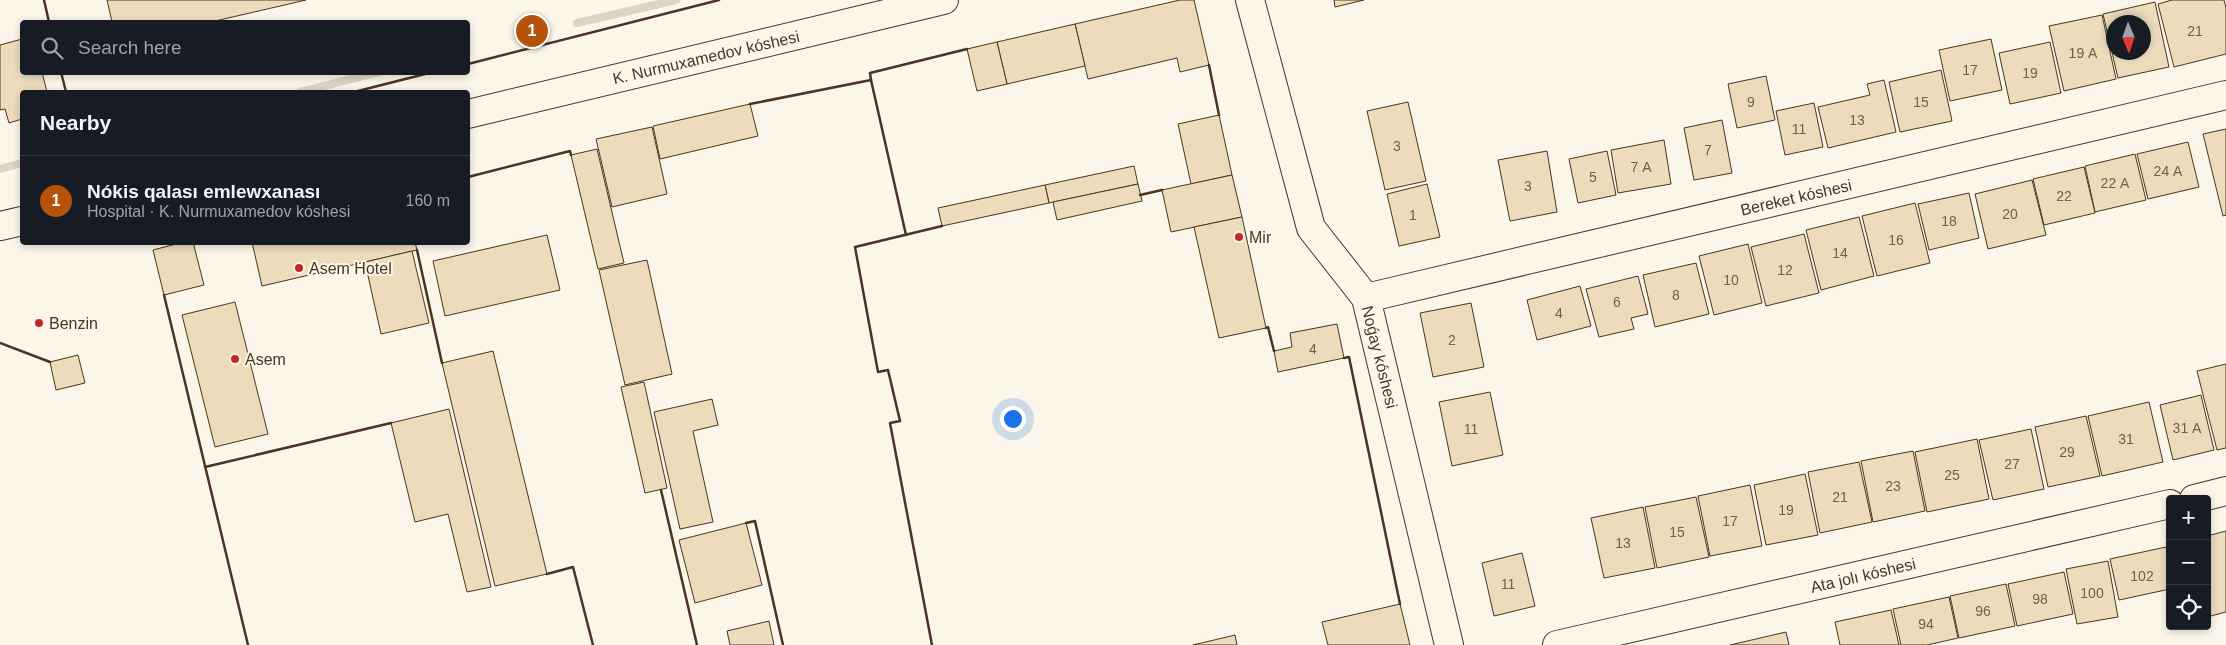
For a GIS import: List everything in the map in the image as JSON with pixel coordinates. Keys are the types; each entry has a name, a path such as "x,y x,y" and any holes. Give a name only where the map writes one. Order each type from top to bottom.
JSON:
{"street":[{"name":"K. Nurmuxamedov kóshesi","path":"470,114 944,0"},
{"name":"Noǵay kóshesi","path":"1250,0 1311,228 1366,298 1449,645"},
{"name":"Bereket kóshesi","path":"1366,298 2226,95"},
{"path":"0,226 20,221"},
{"path":"2211,495 2226,492"},
{"name":"Ata jolı kóshesi","path":"1557,645 2166,505"}],"building":[{"path":"107,0 306,0 220,20 112,20"},
{"path":"1180,0 1194,0 1209,65 1180,72 1177,58 1088,79 1075,24"},
{"path":"1334,0 1364,0 1335,7"},
{"path":"2172,0 2224,0 2226,8 2226,54 2174,67 2158,4"},
{"path":"2155,2 2169,67 2118,78 2114,60 2151,60 2151,15 2106,15 2106,27 2103,14"},
{"path":"2102,15 2106,33 2106,60 2112,60 2116,79 2064,91 2049,26"},
{"path":"1075,24 1085,66 1007,84 997,42"},
{"path":"1991,39 2002,90 1950,101 1939,50"},
{"path":"20,40 20,75 43,75 46,90 20,90 20,120 9,123 5,109 0,110 0,45"},
{"path":"997,42 1007,84 977,91 967,49"},
{"path":"2050,42 2061,93 2010,104 1999,53"},
{"path":"1941,70 1952,121 1900,132 1889,82"},
{"path":"1766,76 1775,120 1737,128 1728,84"},
{"path":"1884,80 1896,132 1828,148 1818,107 1870,95 1867,84"},
{"path":"1408,102 1426,181 1385,190 1367,111"},
{"path":"1814,103 1823,147 1785,155 1776,111"},
{"path":"750,104 758,136 660,159 653,126"},
{"path":"1219,115 1232,175 1191,184 1178,124"},
{"path":"1722,120 1732,173 1694,180 1684,128"},
{"path":"652,127 667,194 612,207 596,139"},
{"path":"2226,129 2226,215 2223,216 2203,134"},
{"path":"1664,140 1671,184 1618,193 1611,150"},
{"path":"2188,142 2199,187 2148,199 2137,154"},
{"path":"597,149 624,263 598,269 571,155"},
{"path":"1547,151 1557,212 1510,221 1498,160"},
{"path":"1607,151 1616,195 1578,203 1569,159"},
{"path":"2135,154 2146,200 2095,212 2085,166"},
{"path":"1134,166 1138,184 1049,203 1045,185"},
{"path":"2084,167 2095,213 2044,225 2033,179"},
{"path":"1232,175 1242,217 1171,232 1162,190"},
{"path":"2032,180 2046,235 1988,249 1975,194"},
{"path":"1138,184 1142,201 1057,220 1053,202"},
{"path":"1427,184 1440,237 1399,246 1387,194"},
{"path":"1045,185 1049,203 942,226 938,208"},
{"path":"1969,193 1979,238 1929,250 1918,204"},
{"path":"1915,203 1930,263 1877,276 1862,216"},
{"path":"1242,217 1266,328 1219,338 1194,227"},
{"path":"1859,217 1874,276 1821,290 1806,230"},
{"path":"1804,234 1819,293 1766,306 1751,247"},
{"path":"547,235 560,290 445,316 433,261"},
{"path":"1748,244 1762,303 1714,315 1699,256"},
{"path":"172,245 194,245 204,285 164,295 153,250"},
{"name":"Asem Hotel","path":"253,245 416,245 417,250 262,286"},
{"path":"412,251 429,323 381,334 365,262"},
{"path":"647,260 672,374 625,385 599,270"},
{"path":"1696,263 1709,314 1655,327 1643,275"},
{"path":"1638,276 1648,314 1631,318 1634,329 1599,337 1586,289"},
{"path":"1580,286 1591,326 1537,340 1527,300"},
{"path":"235,302 268,434 215,447 182,315"},
{"path":"1471,303 1484,367 1433,377 1420,313"},
{"path":"1337,324 1344,358 1278,372 1274,351 1292,347 1290,333"},
{"path":"493,351 547,574 495,586 442,363"},
{"path":"78,355 85,383 56,390 50,362"},
{"path":"2226,364 2226,448 2217,450 2197,371"},
{"path":"644,382 667,488 645,493 621,387"},
{"path":"1490,392 1503,455 1452,466 1439,402"},
{"path":"2201,395 2214,450 2173,460 2160,405"},
{"path":"712,399 718,425 693,431 713,522 680,529 654,412"},
{"path":"2149,402 2163,462 2102,476 2088,416"},
{"path":"449,409 491,587 467,592 448,514 415,522 391,423"},
{"path":"2086,416 2100,476 2048,487 2035,427"},
{"path":"2031,429 2044,489 1993,500 1979,440"},
{"path":"1977,439 1989,499 1927,512 1915,452"},
{"path":"1913,451 1925,511 1873,522 1861,461"},
{"path":"1859,462 1872,522 1820,533 1808,472"},
{"path":"1805,474 1818,535 1766,545 1754,485"},
{"path":"1750,485 1762,546 1710,556 1698,496"},
{"path":"1696,497 1709,557 1657,568 1645,507"},
{"path":"1643,507 1655,568 1604,578 1591,518"},
{"path":"746,523 762,585 695,603 679,540"},
{"path":"2226,531 2226,612 2211,616 2211,540 2211,535"},
{"path":"2166,547 2166,590 2119,600 2110,559"},
{"path":"1522,553 1535,606 1494,616 1482,563"},
{"path":"2108,561 2118,617 2077,624 2066,569"},
{"path":"2064,572 2073,614 2017,626 2008,584"},
{"path":"2006,584 2015,626 1959,638 1950,596"},
{"path":"1949,597 1958,638 1927,645 1901,645 1893,609"},
{"path":"1400,604 1410,645 1328,645 1322,622"},
{"path":"1891,610 1899,645 1840,645 1835,622"},
{"path":"769,621 774,645 730,645 727,631"},
{"path":"1786,632 1789,645 1730,645"},
{"path":"1235,635 1237,645 1193,645"}],"waterway":[{"path":"577,23 676,0"},
{"path":"308,90 367,75"},
{"path":"0,169 20,164"}],"wall":[{"path":"44,0 49,20"},
{"path":"470,63 719,0"},
{"path":"750,104 871,80 870,73 967,49"},
{"path":"1209,65 1219,115"},
{"path":"62,75 66,90"},
{"path":"362,90 421,75"},
{"path":"871,80 906,235"},
{"path":"470,176 570,151 571,155"},
{"path":"1140,195 1162,190"},
{"path":"932,645 890,423 900,421 888,370 878,372 855,247 942,226"},
{"path":"417,250 442,363"},
{"path":"164,295 248,645"},
{"path":"1266,328 1268,327 1274,351"},
{"path":"0,343 50,362"},
{"path":"1344,358 1349,357 1400,604"},
{"path":"205,467 391,423"},
{"path":"661,490 697,645"},
{"path":"746,523 755,521 783,645"},
{"path":"547,574 573,567 593,645"}],"place":[{"name":"Nókis qalası emlewxanası","path":"532,31"},
{"name":"Mir","path":"1239,237"},
{"name":"Asem Hotel","path":"299,268"},
{"name":"Benzin","path":"39,323"},
{"name":"Asem","path":"235,359"}]}
